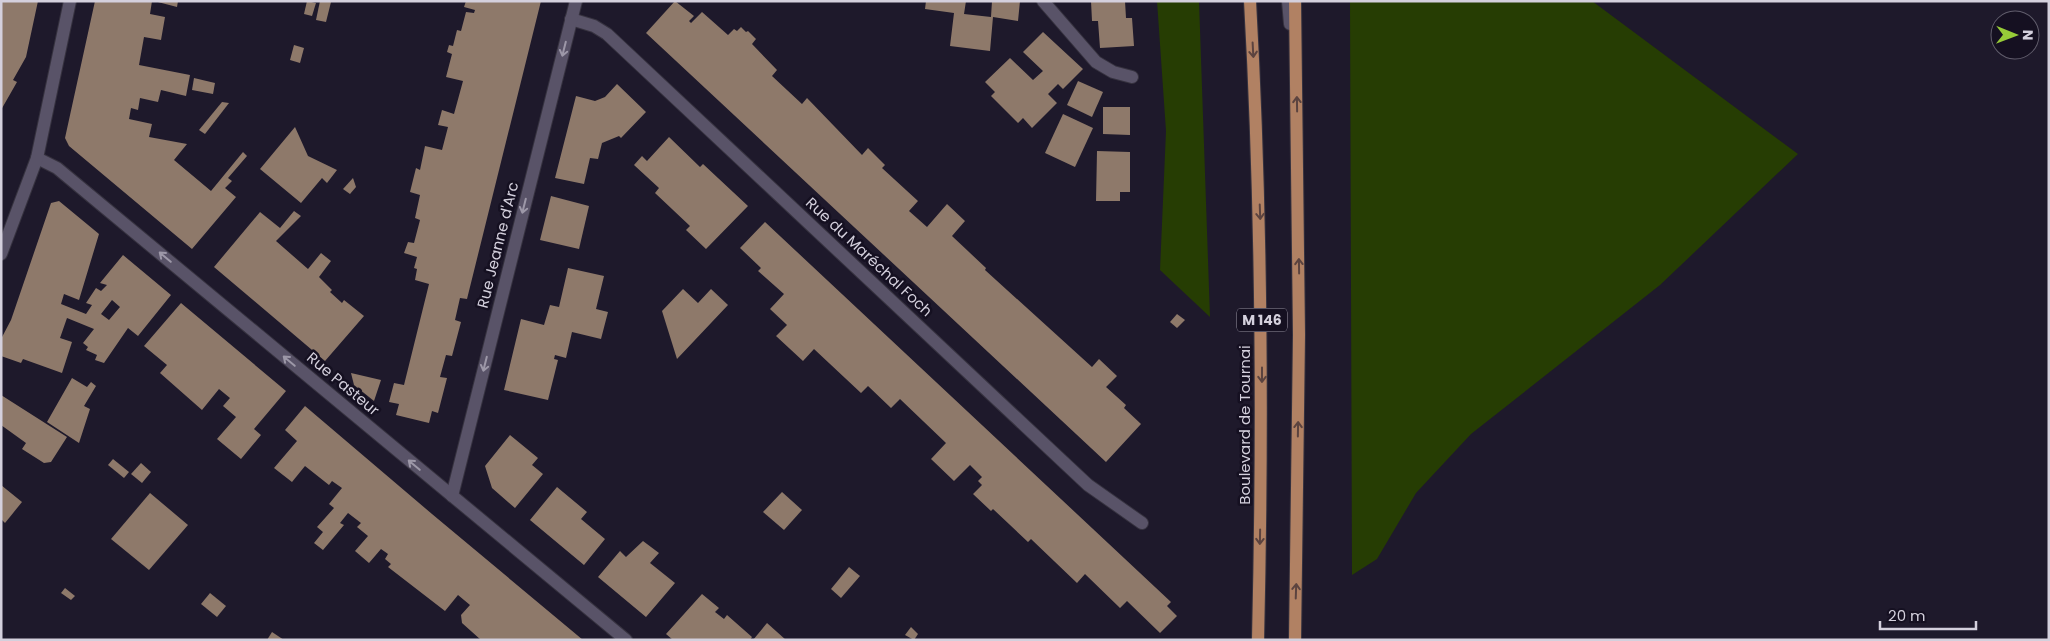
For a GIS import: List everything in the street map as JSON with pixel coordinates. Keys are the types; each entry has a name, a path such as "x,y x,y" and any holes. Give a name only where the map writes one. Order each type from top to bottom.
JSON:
{"main road":[{"name":"Boulevard de Tournai","path":"1250,1 1258,163 1262,304 1258,640"},
{"name":"M 146","path":"1295,1 1299,335 1295,640"}],"street":[{"path":"1,254 37,158 70,1"},
{"name":"Rue Jeanne d'Arc","path":"452,496 576,1"},
{"path":"1042,1 1096,62 1113,72 1132,77"},
{"path":"1288,1 1296,84"},
{"name":"Rue du Maréchal Foch","path":"571,19 594,26 607,34 1088,485 1142,523"},
{"name":"Rue Pasteur","path":"37,158 57,168 626,640"}],"green space":[{"path":"1157,1 1199,1 1210,317 1160,270 1166,131"},
{"path":"1350,1 1592,1 1798,154 1660,285 1471,434 1416,493 1377,559 1352,575"}],"building":[{"path":"1,1 38,1 26,57 13,80 17,82 1,110"},
{"path":"95,1 152,1 150,14 165,17 161,40 144,37 139,65 190,75 186,96 161,90 158,102 140,98 138,110 131,108 129,119 152,124 149,137 187,144 174,160 211,191 243,152 247,156 228,178 232,181 225,188 236,197 192,249 69,146 65,138"},
{"path":"154,1 178,1 177,7"},
{"path":"307,1 316,3 312,16 304,14"},
{"path":"320,1 331,2 326,22 316,20"},
{"path":"466,1 541,1 467,299 460,298 455,320 461,322 452,356 446,355 440,377 447,378 438,413 432,411 429,423 396,415 399,404 389,402 394,383 404,385 429,284 415,280 417,269 414,268 417,257 404,253 408,242 414,243 420,220 415,218 420,195 410,192 416,168 420,170 425,146 442,150 448,127 438,125 442,110 454,114 463,81 446,77 452,54 447,52 449,45 453,46 457,30 461,31 466,12 474,13 475,10 464,7"},
{"path":"675,1 694,16 689,21 691,23 702,12 728,35 734,29 737,31 741,27 746,32 748,31 756,39 752,44 777,70 772,76 802,104 807,98 862,155 868,148 885,165 882,168 918,201 909,211 927,227 947,204 965,221 952,236 986,268 985,270 1092,367 1099,359 1117,376 1106,387 1126,405 1124,408 1141,424 1106,462 646,33"},
{"path":"926,1 966,1 964,14 991,17 992,1 1020,1 1018,21 993,17 990,51 950,46 954,13 925,9"},
{"path":"1091,1 1125,1 1126,18 1132,18 1134,46 1100,48 1098,21 1092,21"},
{"path":"1043,32 1083,69 1063,89 1058,84 1048,94 1057,103 1032,128 1023,118 1018,123 991,96 995,92 985,82 1010,58 1033,80 1043,71 1023,52"},
{"path":"294,45 304,48 300,63 290,60"},
{"path":"194,78 215,83 213,94 192,90"},
{"path":"1078,81 1103,92 1092,117 1067,105"},
{"path":"617,84 646,112 621,138 619,136 602,143 598,159 590,158 584,184 555,178 576,96 595,101 605,97"},
{"path":"222,102 229,103 205,134 199,130"},
{"path":"1103,107 1130,107 1130,135 1103,134"},
{"path":"1063,114 1093,128 1075,167 1045,153"},
{"path":"295,127 308,156 337,170 327,183 322,178 301,203 260,169"},
{"path":"669,137 700,167 703,164 748,206 706,249 686,230 690,226 655,193 659,188 634,165 642,156 647,161"},
{"path":"1097,151 1130,152 1130,192 1120,192 1120,201 1096,201"},
{"path":"353,178 356,187 350,194 343,189"},
{"path":"551,196 589,206 579,249 540,240"},
{"path":"59,201 99,234 79,300 64,294 61,304 86,314 92,305 86,303 96,288 101,291 107,285 100,283 123,255 171,295 138,336 128,328 104,363 95,360 97,355 86,350 88,347 83,343 94,329 67,318 60,338 72,342 62,373 23,359 21,363 1,356 1,339 11,320 51,203","holes":["112,300 120,307 109,320 101,314"]},
{"path":"294,211 301,216 276,241 308,269 321,253 331,261 319,277 332,290 330,292 342,303 344,300 364,316 325,361 214,267 260,212 280,228"},
{"path":"765,222 1171,602 1167,606 1177,616 1160,633 1127,601 1120,608 1085,574 1077,583 1031,539 1028,542 993,509 991,511 973,494 982,485 978,481 982,477 970,465 954,481 931,459 946,443 900,399 891,408 868,386 861,393 814,349 803,361 776,336 787,325 770,309 784,294 758,271 761,268 740,248"},
{"path":"568,268 604,276 596,309 608,312 601,339 572,332 566,358 555,355 554,359 558,360 548,400 504,390 521,319 544,325 550,305 559,307"},
{"path":"683,289 698,303 711,289 728,305 677,359 662,311"},
{"path":"181,303 286,391 254,429 261,435 241,459 217,439 236,417 223,406 230,398 219,389 202,410 160,373 167,365 144,346"},
{"path":"1177,314 1185,320 1177,328 1170,322"},
{"path":"351,373 381,380 374,401 354,385"},
{"path":"72,378 87,387 91,382 96,386 84,406 90,409 79,443 47,422"},
{"path":"1,395 67,437 51,462 44,463 22,449 26,443 1,425"},
{"path":"305,406 583,640 481,640 462,623 461,615 470,605 458,595 445,611 388,567 391,564 385,559 388,554 381,549 369,563 355,551 368,536 357,527 361,523 348,513 340,523 344,525 323,550 314,543 323,532 317,527 334,508 329,504 342,488 332,481 329,485 305,466 292,482 274,468 297,441 285,430"},
{"path":"510,435 538,458 532,465 543,474 515,508 492,488 485,466"},
{"path":"113,459 129,472 124,478 108,465"},
{"path":"141,463 151,472 142,483 131,474"},
{"path":"1,485 22,502 5,523 1,519"},
{"path":"557,487 587,512 581,519 605,539 584,565 530,520"},
{"path":"782,492 802,510 784,530 763,512"},
{"path":"150,493 188,525 149,570 111,539"},
{"path":"643,541 659,553 650,563 675,583 646,617 598,577 620,551 626,557"},
{"path":"849,567 860,576 841,598 831,589"},
{"path":"65,588 75,596 71,600 61,593"},
{"path":"210,593 226,606 217,617 201,604"},
{"path":"702,594 719,608 715,612 724,619 727,615 752,637 750,640 673,640 666,634"},
{"path":"767,623 786,640 753,640"},
{"path":"911,627 918,634 914,640 905,635"},
{"path":"272,632 284,640 267,640"}]}
